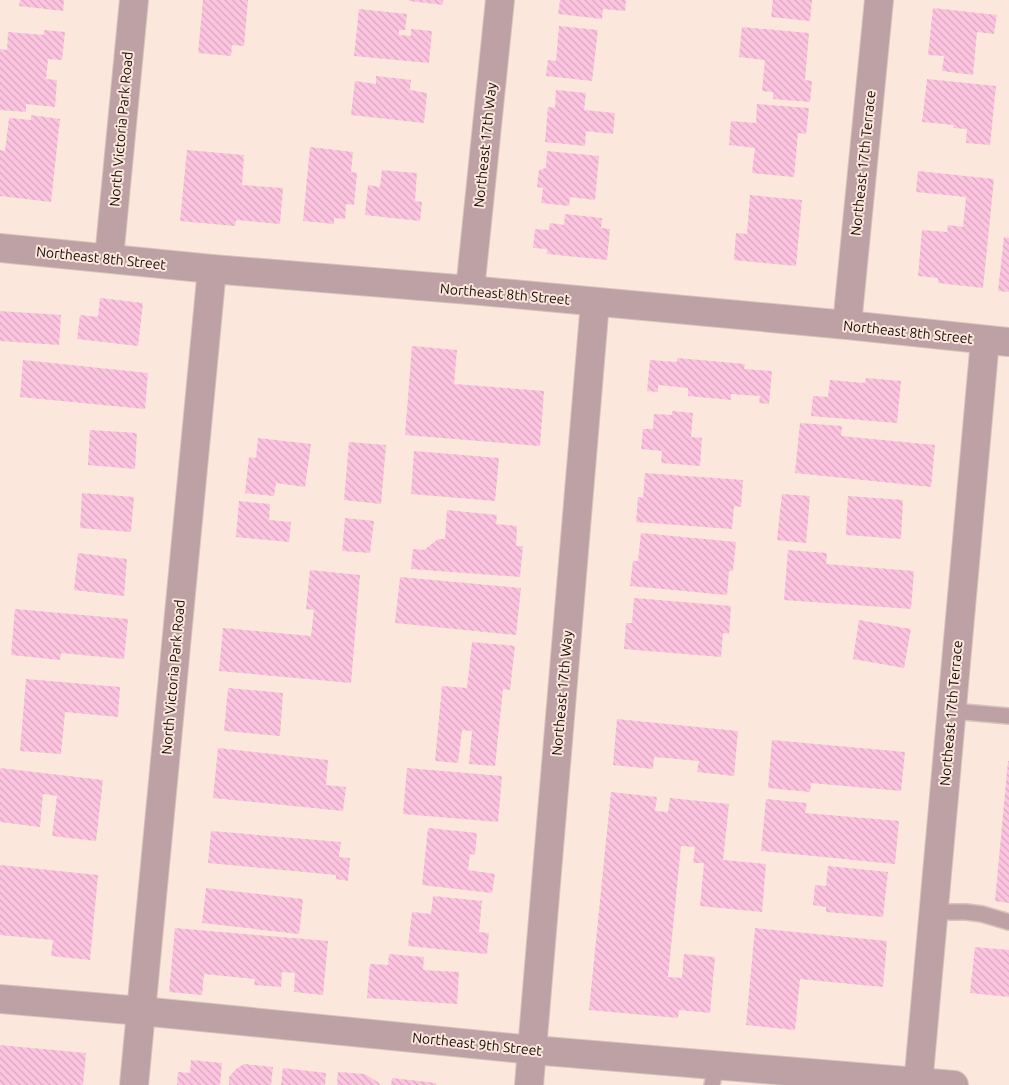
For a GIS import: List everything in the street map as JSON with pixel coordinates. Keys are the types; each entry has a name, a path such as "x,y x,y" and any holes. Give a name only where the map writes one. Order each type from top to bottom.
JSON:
{"street":[{"name":"North Victoria Park Road","path":"109,258 134,0"},
{"name":"Northeast 17th Way","path":"470,290 500,0"},
{"name":"Northeast 17th Terrace","path":"846,325 879,0"},
{"name":"Northeast 8th Street","path":"0,248 212,269 470,290 846,325 997,341"},
{"name":"North Victoria Park Road","path":"134,1085 212,269"},
{"name":"Northeast 17th Way","path":"529,1085 594,302"},
{"name":"Northeast 17th Terrace","path":"918,1083 952,711 997,341"},
{"name":"Northeast 9th Street","path":"0,999 533,1050 714,1075 954,1085"}],"lane":[{"path":"952,711 1009,716"},
{"path":"934,912 982,914 1009,922"}],"building":[{"path":"20,0 64,0 63,11 19,6"},
{"path":"203,0 248,0 244,46 232,45 231,56 198,53"},
{"path":"443,0 443,5 409,1"},
{"path":"560,0 626,0 625,11 603,9 602,19 558,14"},
{"path":"773,0 812,0 810,21 771,17"},
{"path":"933,8 997,15 994,34 977,32 973,75 942,71 944,56 928,55"},
{"path":"359,9 407,14 405,30 399,30 399,35 411,36 411,29 432,31 429,63 354,56"},
{"path":"559,26 598,30 592,81 546,76 548,60 556,61"},
{"path":"742,27 809,33 805,80 812,81 810,102 773,99 773,92 762,91 765,60 739,57"},
{"path":"44,30 65,32 62,60 48,59 46,79 57,80 55,107 26,104 26,112 0,110 0,49 7,50 8,32 44,35"},
{"path":"376,76 411,80 410,90 427,93 424,123 351,115 355,81 376,84"},
{"path":"927,79 996,86 990,145 966,143 967,129 953,128 954,125 922,122"},
{"path":"556,90 586,93 584,110 615,113 613,134 586,131 585,146 545,142 548,107 555,108"},
{"path":"757,104 809,108 806,134 798,133 794,177 752,173 755,148 729,145 731,121 756,123"},
{"path":"31,115 60,119 51,202 0,196 0,150 5,151 9,118 31,120"},
{"path":"310,147 353,152 351,172 357,173 354,205 346,204 345,219 334,218 334,224 303,221"},
{"path":"187,150 244,155 242,185 283,188 280,224 236,220 235,226 180,221"},
{"path":"547,151 599,156 595,200 570,197 569,206 541,203 543,188 537,187 539,170 546,168"},
{"path":"382,170 417,173 415,201 422,202 420,221 365,215 368,185 380,187"},
{"path":"918,171 994,179 983,288 938,283 938,278 918,276 922,230 947,232 948,225 963,227 966,197 916,192"},
{"path":"750,195 802,200 796,266 734,260 736,233 747,234"},
{"path":"565,214 602,218 601,228 610,229 607,260 547,254 547,249 533,248 535,229 549,230 550,223 564,225"},
{"path":"1004,237 1009,238 1009,292 998,291"},
{"path":"100,298 143,303 138,346 77,339 80,315 98,317"},
{"path":"0,311 61,315 59,345 0,341"},
{"path":"412,346 457,350 454,384 544,391 540,446 405,435"},
{"path":"677,358 745,364 744,369 772,371 769,404 759,403 760,396 731,394 731,400 688,396 688,388 658,385 658,392 647,391 650,360 677,362"},
{"path":"23,360 148,373 145,409 20,397"},
{"path":"866,378 901,381 897,423 811,416 813,396 828,397 830,380 865,383"},
{"path":"672,411 693,413 691,437 702,438 700,466 661,463 662,451 641,449 643,429 653,429 654,414 672,415"},
{"path":"800,423 842,426 841,436 935,445 931,487 795,473"},
{"path":"90,430 137,433 135,469 88,465"},
{"path":"258,438 311,444 305,487 276,483 274,496 245,493 249,457 256,458"},
{"path":"349,442 386,445 381,504 344,500"},
{"path":"414,451 499,458 495,501 411,494"},
{"path":"645,473 743,480 741,507 734,506 732,529 636,522 638,497 643,498"},
{"path":"82,493 134,497 131,532 80,528"},
{"path":"782,494 810,496 806,543 777,540"},
{"path":"848,496 903,500 901,539 846,535"},
{"path":"239,501 270,504 269,520 291,522 289,542 236,537"},
{"path":"447,510 497,515 496,524 517,526 516,546 523,546 520,577 411,569 413,549 424,550 438,539 445,539"},
{"path":"345,518 374,521 370,553 342,551"},
{"path":"641,533 736,542 733,571 729,571 727,595 630,586 633,561 638,561"},
{"path":"788,550 827,553 826,564 914,571 911,609 784,600"},
{"path":"78,553 127,559 124,596 74,590"},
{"path":"310,570 360,575 351,683 219,671 223,628 311,636 314,610 306,609"},
{"path":"400,577 521,588 516,635 395,623"},
{"path":"634,598 731,606 729,634 723,633 721,657 624,649 626,623 632,623"},
{"path":"15,609 128,619 124,659 61,653 60,660 11,655"},
{"path":"859,620 911,629 904,668 853,659"},
{"path":"472,642 515,646 510,690 503,689 495,766 469,764 472,731 462,730 458,763 435,761 442,686 467,688"},
{"path":"26,679 120,687 118,717 65,712 61,754 20,751"},
{"path":"228,688 283,693 280,736 224,731"},
{"path":"617,719 738,731 734,776 697,772 699,761 654,757 653,769 613,765"},
{"path":"772,740 905,752 901,791 811,783 810,792 768,788"},
{"path":"218,748 328,760 326,785 346,787 343,811 213,798"},
{"path":"1009,761 1009,903 995,901"},
{"path":"0,768 103,780 96,841 52,836 57,796 43,794 40,827 0,822"},
{"path":"407,768 502,776 498,822 403,814"},
{"path":"611,792 657,797 655,811 668,812 670,798 729,804 723,860 766,864 762,912 700,906 704,863 693,863 695,847 681,846 668,977 682,978 684,954 715,957 710,1013 679,1010 678,1018 589,1010"},
{"path":"766,799 807,803 805,813 899,821 895,864 761,851"},
{"path":"428,828 477,833 475,855 470,854 468,870 495,874 492,893 422,885"},
{"path":"211,831 341,842 339,857 350,858 348,881 336,879 336,875 208,863"},
{"path":"0,865 98,875 90,960 51,956 53,940 0,935"},
{"path":"828,866 888,872 883,917 826,912 826,907 813,905 815,885 826,886"},
{"path":"206,888 303,899 299,934 202,923"},
{"path":"433,896 482,901 479,932 489,933 487,954 408,946 412,912 431,914"},
{"path":"175,928 328,941 323,995 294,992 295,973 282,972 281,987 254,985 255,979 204,974 202,995 169,992"},
{"path":"755,928 887,941 883,987 800,979 795,1030 746,1025"},
{"path":"975,947 1009,950 1009,997 970,993"},
{"path":"389,954 424,957 423,970 459,972 457,1004 367,998 370,964 388,965"},
{"path":"0,1045 86,1053 83,1085 0,1085"},
{"path":"191,1060 222,1063 220,1085 177,1085 178,1072 190,1073"},
{"path":"244,1064 273,1067 271,1085 229,1085 229,1077"},
{"path":"283,1068 326,1073 325,1085 281,1085"},
{"path":"338,1072 365,1074 380,1085 337,1085"},
{"path":"392,1078 436,1083 436,1085 391,1085"}]}
